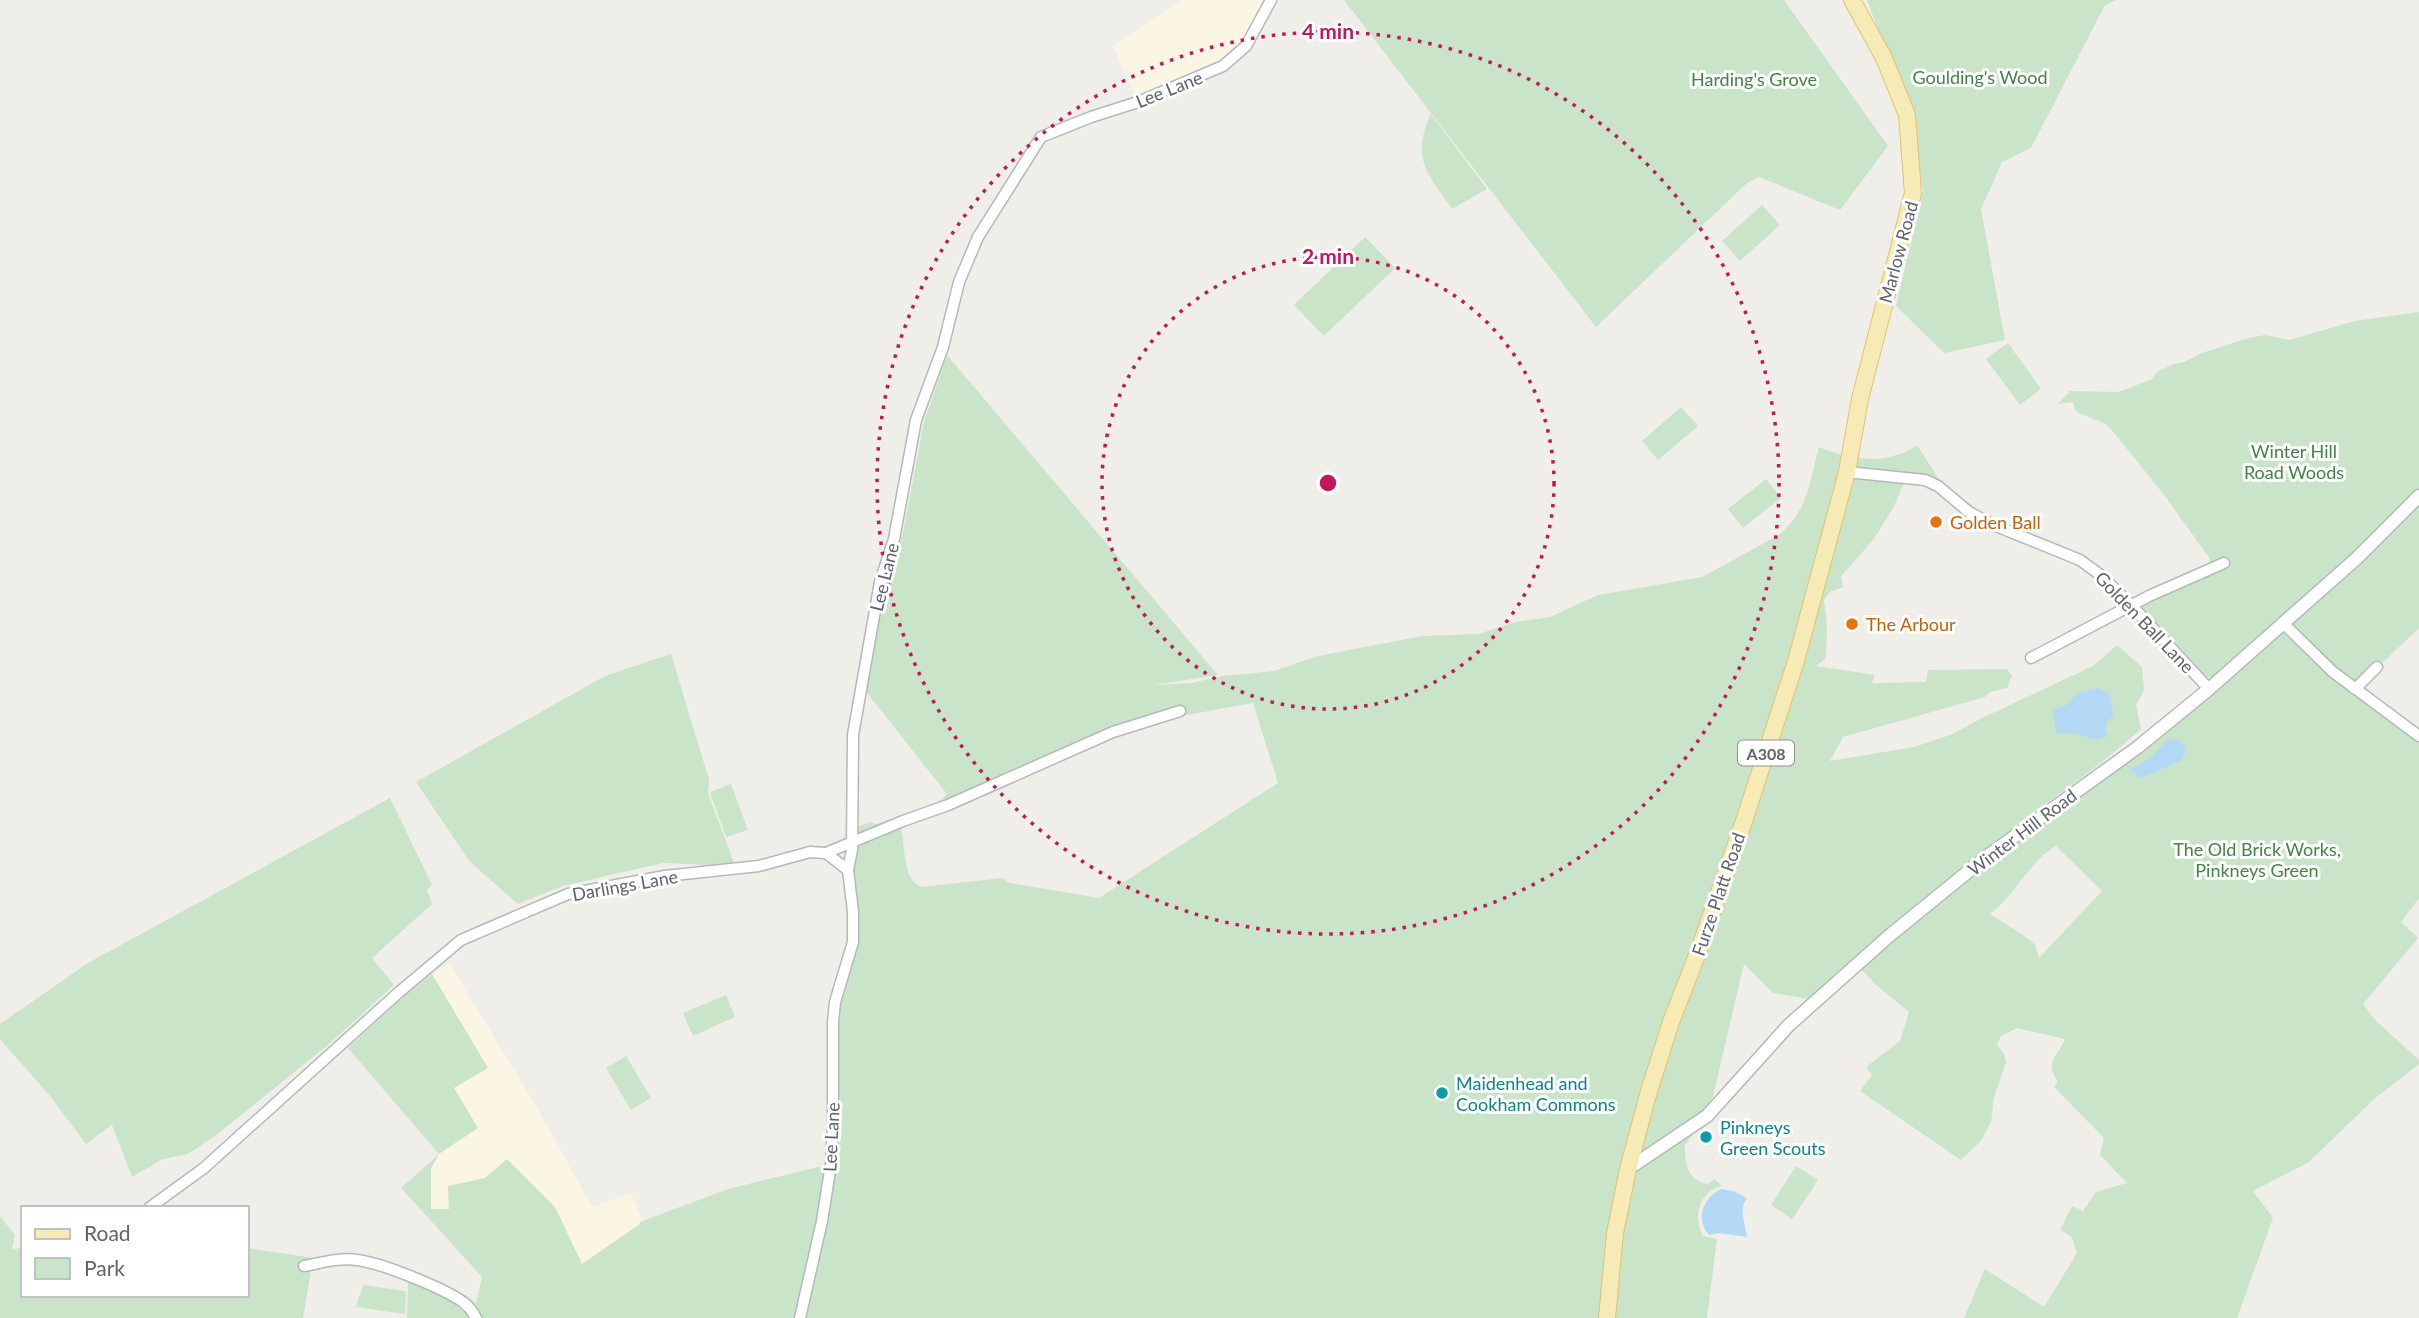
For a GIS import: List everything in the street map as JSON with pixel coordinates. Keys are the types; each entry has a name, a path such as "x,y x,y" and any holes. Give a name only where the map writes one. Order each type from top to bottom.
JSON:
{"main road":[{"name":"Marlow Road","path":"1847,472 1860,399 1913,193 1908,115 1884,58 1852,0"},
{"name":"Furze Platt Road","path":"1607,1318 1615,1233 1648,1091 1717,898 1796,661 1847,472"}],"street":[{"name":"Lee Lane","path":"800,1318 822,1222 831,1164 834,1126 833,1022 837,990 853,942 848,870 852,850 853,736 880,582 894,539 916,420 943,347 958,282 978,237 1041,137 1150,98 1223,65 1247,46 1271,0"},
{"name":"Golden Ball Lane","path":"1847,472 1925,480 1938,486 1969,512 1991,524 2080,560 2103,577 2132,605 2209,689"},
{"name":"Winter Hill Road","path":"1628,1169 1707,1116 1789,1025 1889,936 1986,857 2138,747 2209,689 2357,558 2419,496"},
{"path":"2031,657 2132,605 2224,563"},
{"path":"2283,623 2333,672 2419,736"},
{"path":"2355,689 2376,667"},
{"name":"Darlings Lane","path":"152,1206 204,1168 398,993 461,940 568,894 665,876 759,866 810,852 826,853 948,806 1114,732 1180,712"},
{"path":"826,853 848,870"},
{"path":"304,1266 356,1259 414,1278 450,1295 464,1303 476,1318"}],"shaded area":[{"path":"1182,0 1264,0 1240,44 1226,57 1182,80 1135,95 1113,46"},
{"path":"449,963 536,1106 592,1207 631,1193 643,1223 582,1264 475,1307 482,1277 401,1188 439,1154 348,1048 405,995"}],"green space":[{"name":"Harding's Grove","path":"1344,0 1784,0 1888,146 1840,210 1759,177 1747,183 1596,327"},
{"name":"Goulding's Wood","path":"1867,0 2116,0 2105,5 2031,148 2002,162 1981,209 2005,340 1944,353 1896,306 1923,191 1910,113"},
{"path":"1431,114 1487,189 1452,209 1429,175 1422,154 1422,142"},
{"path":"1762,205 1780,225 1740,261 1722,241"},
{"path":"1365,237 1395,268 1324,336 1294,305"},
{"name":"Winter Hill Road Woods","path":"2419,312 2419,628 2356,688 2285,630 2217,677 2203,677 2132,598 2208,568 2210,559 2165,496 2111,429 2106,424 2076,412 2073,402 2058,404 2070,391 2119,392 2152,379 2157,372 2173,364 2249,338 2265,335 2289,340 2355,321"},
{"path":"2008,343 2041,389 2020,405 1986,359"},
{"path":"947,355 1218,675 1153,685 1191,683 1223,676 1274,671 1318,656 1422,636 1478,634 1516,622 1550,617 1598,595 1702,577 1779,535 1789,525 1806,495 1819,447 1868,459 1893,456 1917,445 1942,484 1920,474 1908,474 1893,508 1874,539 1841,576 1843,587 1830,592 1824,600 1827,624 1826,658 1816,666 1875,675 1872,683 1926,682 1928,670 2007,669 2012,676 2007,688 1990,692 1985,697 1843,737 1830,761 1914,747 1953,734 2093,666 2117,645 2142,667 2144,690 2136,705 2141,729 1980,854 1808,999 1773,993 1744,964 1713,1096 1704,1111 1681,1127 1693,1134 1685,1145 1685,1158 1692,1175 1708,1184 1714,1179 1722,1186 1708,1193 1698,1213 1703,1236 1717,1239 1707,1318 803,1318 821,1240 837,1001 848,963 854,828 915,812 934,804 947,794 864,689 887,584 903,533 924,422","holes":["1253,703 1278,783 1099,898 1010,883 1002,878 923,887 912,879 906,863 901,828 1137,724"]},
{"path":"1681,407 1698,426 1658,460 1642,441"},
{"path":"1766,479 1781,498 1743,528 1728,509"},
{"name":"The Old Brick Works, Pinkneys Green","path":"2284,631 2419,738 2419,898 2401,922 2418,938 2363,1004 2374,1019 2419,1060 2419,1064 2374,1099 2309,1162 2253,1191 2273,1218 2237,1318 1964,1318 1985,1269 2044,1307 2077,1253 2071,1236 2060,1230 2072,1206 2083,1211 2096,1192 2127,1183 2100,1155 2104,1138 2054,1087 2058,1082 2052,1064 2065,1039 2017,1028 2001,1036 1997,1044 2006,1063 1994,1097 1991,1122 1981,1141 1961,1160 1860,1091 1872,1075 1866,1067 1900,1041 1909,1012 1859,967 1995,856","holes":["2056,846 2102,891 2039,958 2035,945 2029,939 1990,914 2039,860"]},
{"path":"671,654 709,780 708,793 735,866 663,863 563,886 518,904 470,862 416,782 605,676"},
{"path":"731,784 748,830 726,837 710,792"},
{"path":"390,798 432,885 427,890 432,904 372,958 394,985 329,1044 215,1136 188,1154 163,1159 132,1177 112,1125 86,1144 50,1096 0,1039 0,1024 88,963"},
{"path":"432,974 488,1068 454,1088 478,1128 439,1154 348,1048"},
{"path":"726,995 735,1017 693,1036 683,1013"},
{"path":"626,1056 651,1098 631,1110 606,1068"},
{"path":"439,1154 431,1169 431,1209 449,1209 448,1186 485,1178 507,1159 555,1207 582,1264 640,1222 728,1189 822,1166 822,1174 825,1174 824,1195 797,1318 407,1318 408,1282 412,1277 465,1295 476,1303 482,1277 401,1188"},
{"path":"1796,1166 1818,1180 1792,1219 1771,1205"},
{"path":"0,1216 15,1235 12,1249 21,1248 21,1297 248,1297 248,1248 313,1258 303,1318 0,1318"},
{"path":"363,1285 406,1291 405,1314 356,1307"}],"water":[{"path":"2098,688 2109,693 2114,715 2107,722 2105,730 2108,736 2096,740 2074,733 2057,734 2052,710 2065,706 2078,693"},
{"path":"2168,739 2180,740 2186,750 2182,760 2141,778 2130,770 2150,758"},
{"path":"1721,1189 1747,1198 1743,1212 1747,1237 1719,1233 1709,1235 1705,1229 1702,1222 1703,1209 1710,1198"}],"place":[{"name":"Golden Ball","path":"1936,522"},
{"name":"The Arbour","path":"1852,624"},
{"name":"Maidenhead and Cookham Commons","path":"1442,1093"},
{"name":"Pinkneys Green Scouts","path":"1706,1137"}]}
